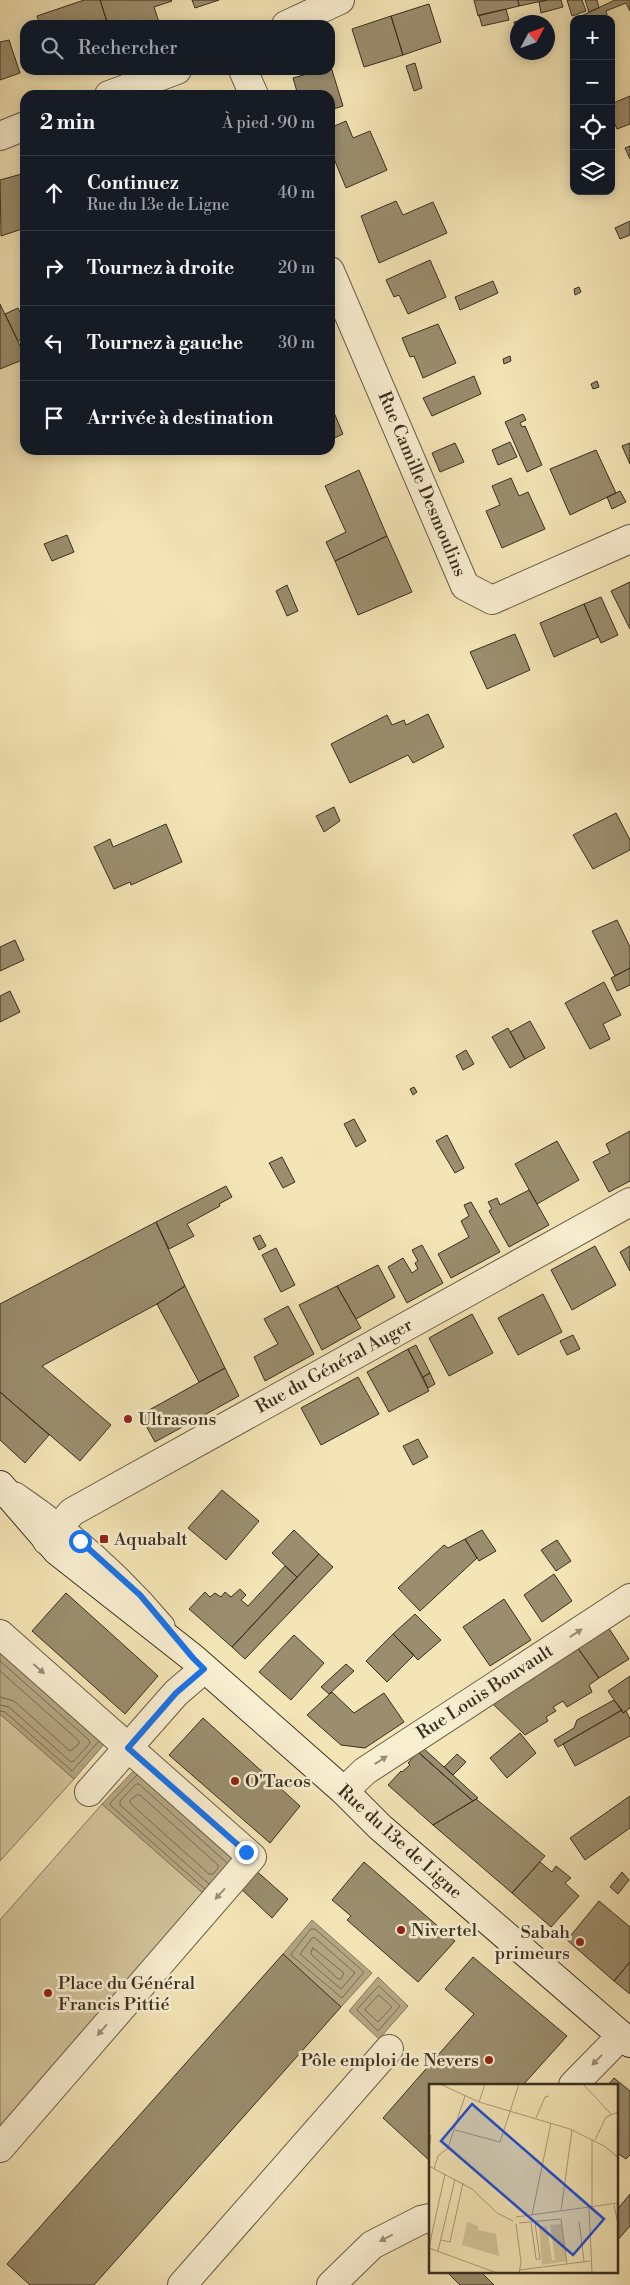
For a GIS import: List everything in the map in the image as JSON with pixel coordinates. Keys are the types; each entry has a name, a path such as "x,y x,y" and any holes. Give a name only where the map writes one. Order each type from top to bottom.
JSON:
{"street":[{"path":"297,20 340,0"},
{"path":"123,90 163,75"},
{"path":"245,75 252,90"},
{"path":"0,136 20,128"},
{"name":"Rue Camille Desmoulins","path":"335,283 465,586 492,600 630,539"},
{"name":"Rue du Général Auger","path":"55,1539 72,1512 630,1202"},
{"name":"Rue du 13e de Ligne","path":"0,1485 55,1539 344,1791 380,1827 626,2040"},
{"name":"Rue du 13e de Ligne","path":"0,1516 55,1539"},
{"name":"Rue Louis Bouvault","path":"344,1791 365,1771 630,1598"},
{"path":"0,2148 252,1857 1,1637"},
{"path":"88,1792 176,1693 198,1664"},
{"path":"574,2084 626,2040"},
{"path":"182,2285 389,2049"},
{"path":"331,2285 372,2246 421,2220 429,2218"}],"lane":[{"name":"Rue du 13e de Ligne","path":"0,1481 55,1539"}],"shaded area":[{"path":"0,1714 74,1779 0,1861"},
{"name":"Place du Général Francis Pittié","path":"102,1804 213,1902 0,2148 0,1920"}],"water":[{"path":"0,1646 107,1741 74,1779 0,1714"},
{"path":"137,1767 246,1865 213,1902 102,1804"},
{"path":"312,1920 372,1973 341,2007 283,1954"},
{"path":"378,1977 408,2006 379,2039 349,2011"}],"building":[{"path":"84,0 100,0 106,20 38,20 37,16"},
{"path":"100,0 172,1 154,7 158,20 106,20"},
{"path":"192,0 219,0 195,8"},
{"path":"474,0 518,0 519,6 478,16"},
{"path":"518,0 547,0 519,6"},
{"path":"561,0 563,7 541,13 539,2"},
{"path":"567,0 582,0 586,11 572,15"},
{"path":"585,0 597,0 599,8 589,12"},
{"path":"615,0 630,0 630,11 626,3 606,11 607,15 583,15"},
{"path":"429,4 441,42 403,55 391,16"},
{"path":"506,9 509,20 482,26 479,15"},
{"path":"391,16 403,55 364,67 352,29"},
{"path":"9,40 20,73 0,80 0,42"},
{"path":"415,63 422,88 414,91 406,66"},
{"path":"304,75 333,75 343,106 335,108 335,90 297,90 293,78"},
{"path":"630,96 630,124 617,129 615,124 615,102"},
{"path":"346,121 353,138 370,131 387,170 346,188 335,161 335,126"},
{"path":"630,146 630,159 625,148"},
{"path":"20,174 20,230 1,236 0,180"},
{"path":"396,201 403,215 433,202 447,233 379,263 361,216"},
{"path":"630,221 630,235 620,239 615,228"},
{"path":"430,260 446,297 408,314 399,295 394,297 386,280"},
{"path":"493,281 498,293 460,310 455,297"},
{"path":"579,287 581,292 575,295 574,289"},
{"path":"0,304 20,346 20,361 0,369"},
{"path":"18,308 20,312 20,340 18,341 5,314"},
{"path":"438,324 456,363 423,378 414,356 410,357 402,338"},
{"path":"510,356 511,361 504,364 503,359"},
{"path":"474,376 481,394 432,416 423,398"},
{"path":"597,381 599,387 593,389 591,384"},
{"path":"523,414 526,420 520,423 522,427 525,426 542,465 527,472 505,422"},
{"path":"335,415 343,434 335,438"},
{"path":"510,442 517,457 498,465 492,450"},
{"path":"455,443 464,462 440,472 432,453"},
{"path":"630,443 630,464 622,446"},
{"path":"596,450 616,493 570,515 550,469"},
{"path":"359,470 387,536 335,561 326,542 346,532 325,486"},
{"path":"511,478 519,496 528,492 545,529 502,548 486,511 500,505 492,486"},
{"path":"620,491 626,502 612,509 607,497"},
{"path":"67,535 74,552 52,561 44,544"},
{"path":"387,536 412,592 358,615 335,561"},
{"path":"630,582 630,629 611,591"},
{"path":"287,585 298,611 287,616 276,591"},
{"path":"601,597 618,635 601,643 584,604"},
{"path":"584,604 598,637 554,657 540,623"},
{"path":"515,634 530,670 487,689 470,652"},
{"path":"428,714 444,747 413,763 408,755 350,783 331,744 387,715 392,725 404,720 406,725"},
{"path":"334,807 340,821 324,832 316,816"},
{"path":"616,813 630,840 630,850 593,869 573,835"},
{"path":"166,824 182,862 131,885 130,882 114,889 94,847 110,839 113,847"},
{"path":"617,920 630,947 630,968 615,976 592,931"},
{"path":"15,940 24,960 0,971 0,947"},
{"path":"630,968 630,985 617,991 611,978"},
{"path":"604,982 621,1015 603,1024 610,1039 590,1049 565,1003"},
{"path":"10,991 20,1012 0,1022 0,996"},
{"path":"530,1021 545,1048 525,1059 510,1032"},
{"path":"508,1028 525,1059 510,1068 492,1037"},
{"path":"466,1050 474,1064 463,1070 456,1056"},
{"path":"414,1087 417,1092 413,1095 410,1089"},
{"path":"354,1119 366,1141 356,1147 344,1124"},
{"path":"630,1131 630,1181 609,1192 593,1162 610,1153 606,1144"},
{"path":"447,1135 464,1168 455,1173 436,1141"},
{"path":"557,1141 579,1180 537,1204 515,1164"},
{"path":"282,1157 295,1182 283,1188 269,1163"},
{"path":"226,1186 232,1197 219,1204 220,1206 187,1224 194,1236 169,1249 156,1222"},
{"path":"529,1190 549,1225 509,1247 489,1211 492,1209 488,1202 497,1198 500,1205"},
{"path":"471,1202 500,1252 451,1278 438,1254 469,1237 461,1221 469,1216 464,1205"},
{"path":"156,1222 185,1286 157,1304 42,1366 111,1425 80,1461 0,1392 0,1304"},
{"path":"260,1235 266,1246 259,1250 253,1238"},
{"path":"422,1245 443,1283 407,1303 388,1267 403,1258 412,1273 418,1269 415,1263 418,1261 412,1250"},
{"path":"595,1246 616,1285 572,1310 551,1270"},
{"path":"630,1246 630,1271 620,1252"},
{"path":"276,1248 295,1285 281,1292 262,1255"},
{"path":"378,1265 395,1297 356,1319 337,1286"},
{"path":"185,1286 225,1368 199,1382 157,1304"},
{"path":"337,1286 361,1328 322,1350 299,1305"},
{"path":"543,1294 562,1332 518,1355 498,1318"},
{"path":"288,1306 314,1354 265,1381 254,1357 278,1344 264,1319"},
{"path":"472,1314 493,1353 449,1376 429,1338"},
{"path":"573,1335 580,1349 567,1355 560,1341"},
{"path":"416,1345 430,1373 423,1377 408,1349"},
{"path":"408,1349 429,1391 389,1412 367,1372"},
{"path":"225,1368 239,1396 155,1442 140,1415"},
{"path":"430,1373 435,1384 428,1388 423,1377"},
{"path":"358,1377 379,1414 321,1445 301,1408"},
{"path":"0,1392 49,1435 25,1463 0,1440"},
{"path":"418,1439 428,1457 413,1465 403,1446"},
{"path":"222,1490 259,1521 226,1560 188,1528"},
{"path":"294,1530 319,1554 297,1577 272,1553"},
{"path":"482,1530 496,1551 479,1561 465,1539"},
{"path":"465,1539 477,1558 420,1611 398,1588 444,1545 448,1548"},
{"path":"557,1540 571,1561 556,1571 541,1550"},
{"path":"319,1554 333,1567 245,1659 232,1647"},
{"path":"285,1566 297,1577 232,1647 189,1609 205,1592 210,1597 215,1593 221,1597 225,1592 231,1597 240,1589 246,1595 241,1600 248,1606"},
{"path":"554,1574 572,1601 542,1622 524,1595"},
{"path":"66,1593 158,1676 125,1714 32,1631"},
{"path":"504,1599 531,1640 490,1666 463,1627"},
{"path":"415,1614 441,1640 418,1660 393,1634"},
{"path":"608,1627 629,1659 599,1678 577,1647"},
{"path":"393,1634 414,1655 387,1682 366,1661"},
{"path":"294,1635 324,1663 291,1700 259,1672"},
{"path":"577,1647 599,1678 589,1685 592,1692 567,1707 563,1701 553,1707 556,1711 546,1717 548,1721 525,1735 492,1703"},
{"path":"346,1664 354,1671 329,1694 321,1687"},
{"path":"630,1676 630,1708 623,1713 608,1691"},
{"path":"332,1692 354,1713 384,1693 404,1722 365,1748 341,1745 307,1715"},
{"path":"614,1700 622,1710 558,1747 554,1740 574,1728 577,1720"},
{"path":"622,1710 623,1713 626,1711 630,1719 630,1736 575,1766 563,1744"},
{"name":"O'Tacos","path":"203,1718 300,1806 270,1843 169,1755"},
{"path":"520,1733 536,1753 507,1778 490,1758"},
{"path":"423,1748 478,1798 473,1801 418,1752"},
{"path":"418,1752 473,1801 433,1825 388,1785 401,1771 410,1765 408,1763"},
{"path":"457,1754 466,1762 453,1775 444,1767"},
{"path":"630,1796 630,1828 585,1860 570,1838"},
{"path":"476,1799 545,1856 512,1893 433,1825"},
{"name":"Nivertel","path":"364,1862 455,1941 418,1982 347,1920 351,1916 332,1900"},
{"path":"540,1862 552,1872 556,1866 571,1878 565,1883 579,1896 551,1927 512,1893"},
{"path":"253,1868 288,1899 272,1918 237,1885"},
{"path":"622,1872 629,1880 618,1894 610,1887"},
{"path":"599,1901 630,1927 630,1962 614,1981 567,1940"},
{"path":"283,1954 341,2007 94,2285 30,2285 7,2264"},
{"name":"Pôle emploi de Nevers","path":"473,1957 567,2036 524,2084 429,2084 429,2160 383,2118 474,2014 445,1989"},
{"path":"630,1962 630,1994 614,1981"},
{"path":"614,2078 630,2091 630,2155 626,2159 618,2153 618,2084 609,2084"},
{"path":"630,2194 630,2226 618,2240 618,2209"},
{"path":"447,2272 481,2272 494,2285 460,2285"}],"place":[{"name":"Ultrasons","path":"128,1419"},
{"name":"Aquabalt","path":"104,1539"},
{"name":"O'Tacos","path":"235,1781"},
{"name":"Nivertel","path":"401,1930"},
{"name":"Sabah primeurs","path":"580,1942"},
{"name":"Place du Général Francis Pittié","path":"48,1993"},
{"name":"Pôle emploi de Nevers","path":"489,2060"}],"route":[{"path":"80,1541 140,1595 204,1669 176,1693 128,1748 246,1852"}]}
